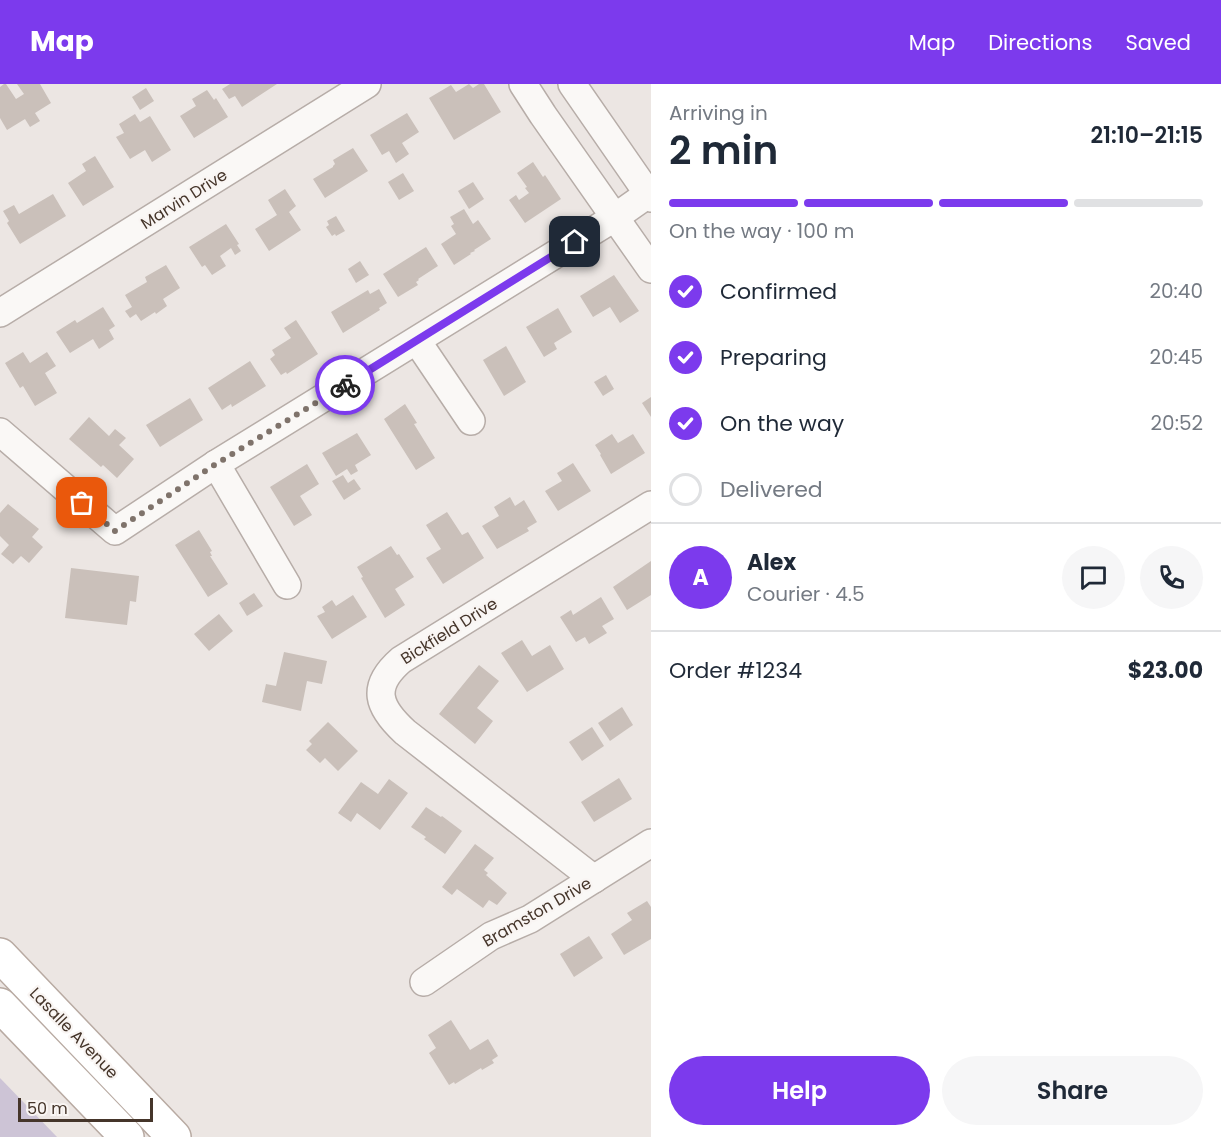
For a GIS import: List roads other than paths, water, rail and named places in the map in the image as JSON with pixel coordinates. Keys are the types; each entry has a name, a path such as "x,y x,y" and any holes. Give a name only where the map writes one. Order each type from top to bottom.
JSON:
{"main road":[{"name":"Lasalle Avenue","path":"0,955 174,1137"},
{"name":"Lasalle Avenue","path":"0,1005 127,1137"}],"street":[{"name":"Marvin Drive","path":"0,313 367,84"},
{"path":"523,84 651,269"},
{"path":"0,432 115,531 216,464 650,196 572,84"},
{"path":"417,341 471,421"},
{"path":"216,464 286,585"},
{"name":"Bickfield Drive","path":"594,879 405,732 385,710 381,689 385,678 401,660 651,505"},
{"name":"Bramston Drive","path":"424,982 491,936 530,919 651,843"}]}
